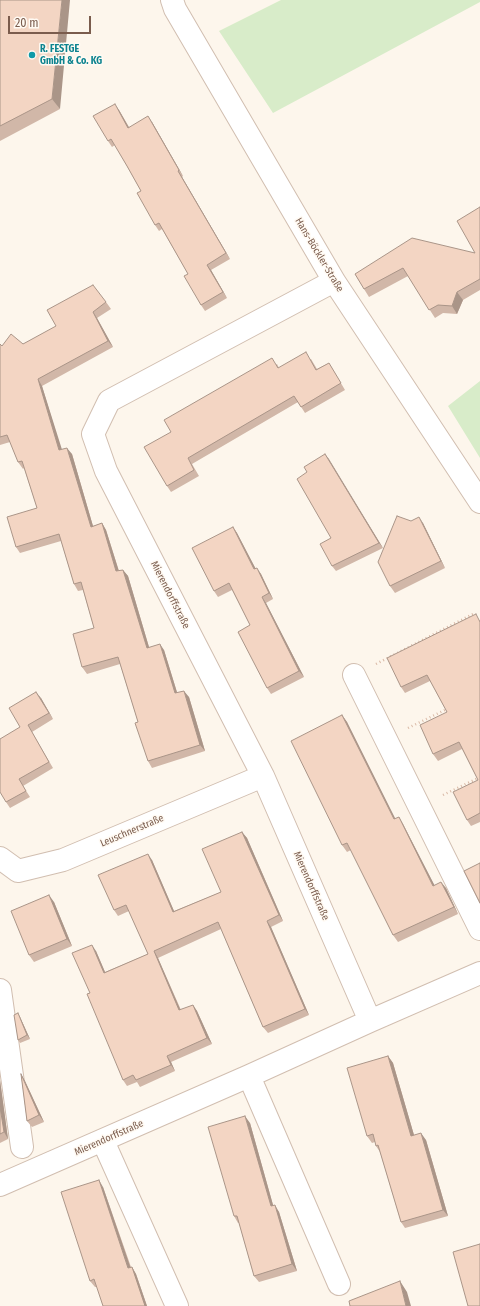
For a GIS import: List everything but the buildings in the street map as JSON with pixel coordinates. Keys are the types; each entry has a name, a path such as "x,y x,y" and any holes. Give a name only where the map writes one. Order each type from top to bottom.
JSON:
{"street":[{"name":"Hans-Böckler-Straße","path":"172,0 179,16 334,281 480,502"},
{"name":"Mierendorffstraße","path":"334,281 109,401 93,434 106,471 263,776 370,1020"},
{"path":"354,675 480,929"},
{"name":"Leuschnerstraße","path":"0,858 18,870 63,860 263,776"},
{"name":"Mierendorffstraße","path":"0,1185 249,1076 370,1020 480,973"},
{"path":"0,990 22,1147"},
{"path":"249,1076 339,1284"},
{"path":"103,1141 177,1306"}],"path":[{"path":"354,675 473,614"},
{"path":"386,739 453,706"},
{"path":"419,807 480,777"}],"green space":[{"path":"281,0 480,0 480,2 273,113 219,31"},
{"path":"480,381 480,458 448,406"}],"place":[{"name":"R. FESTGE GmbH & Co. KG","path":"32,55"}]}
